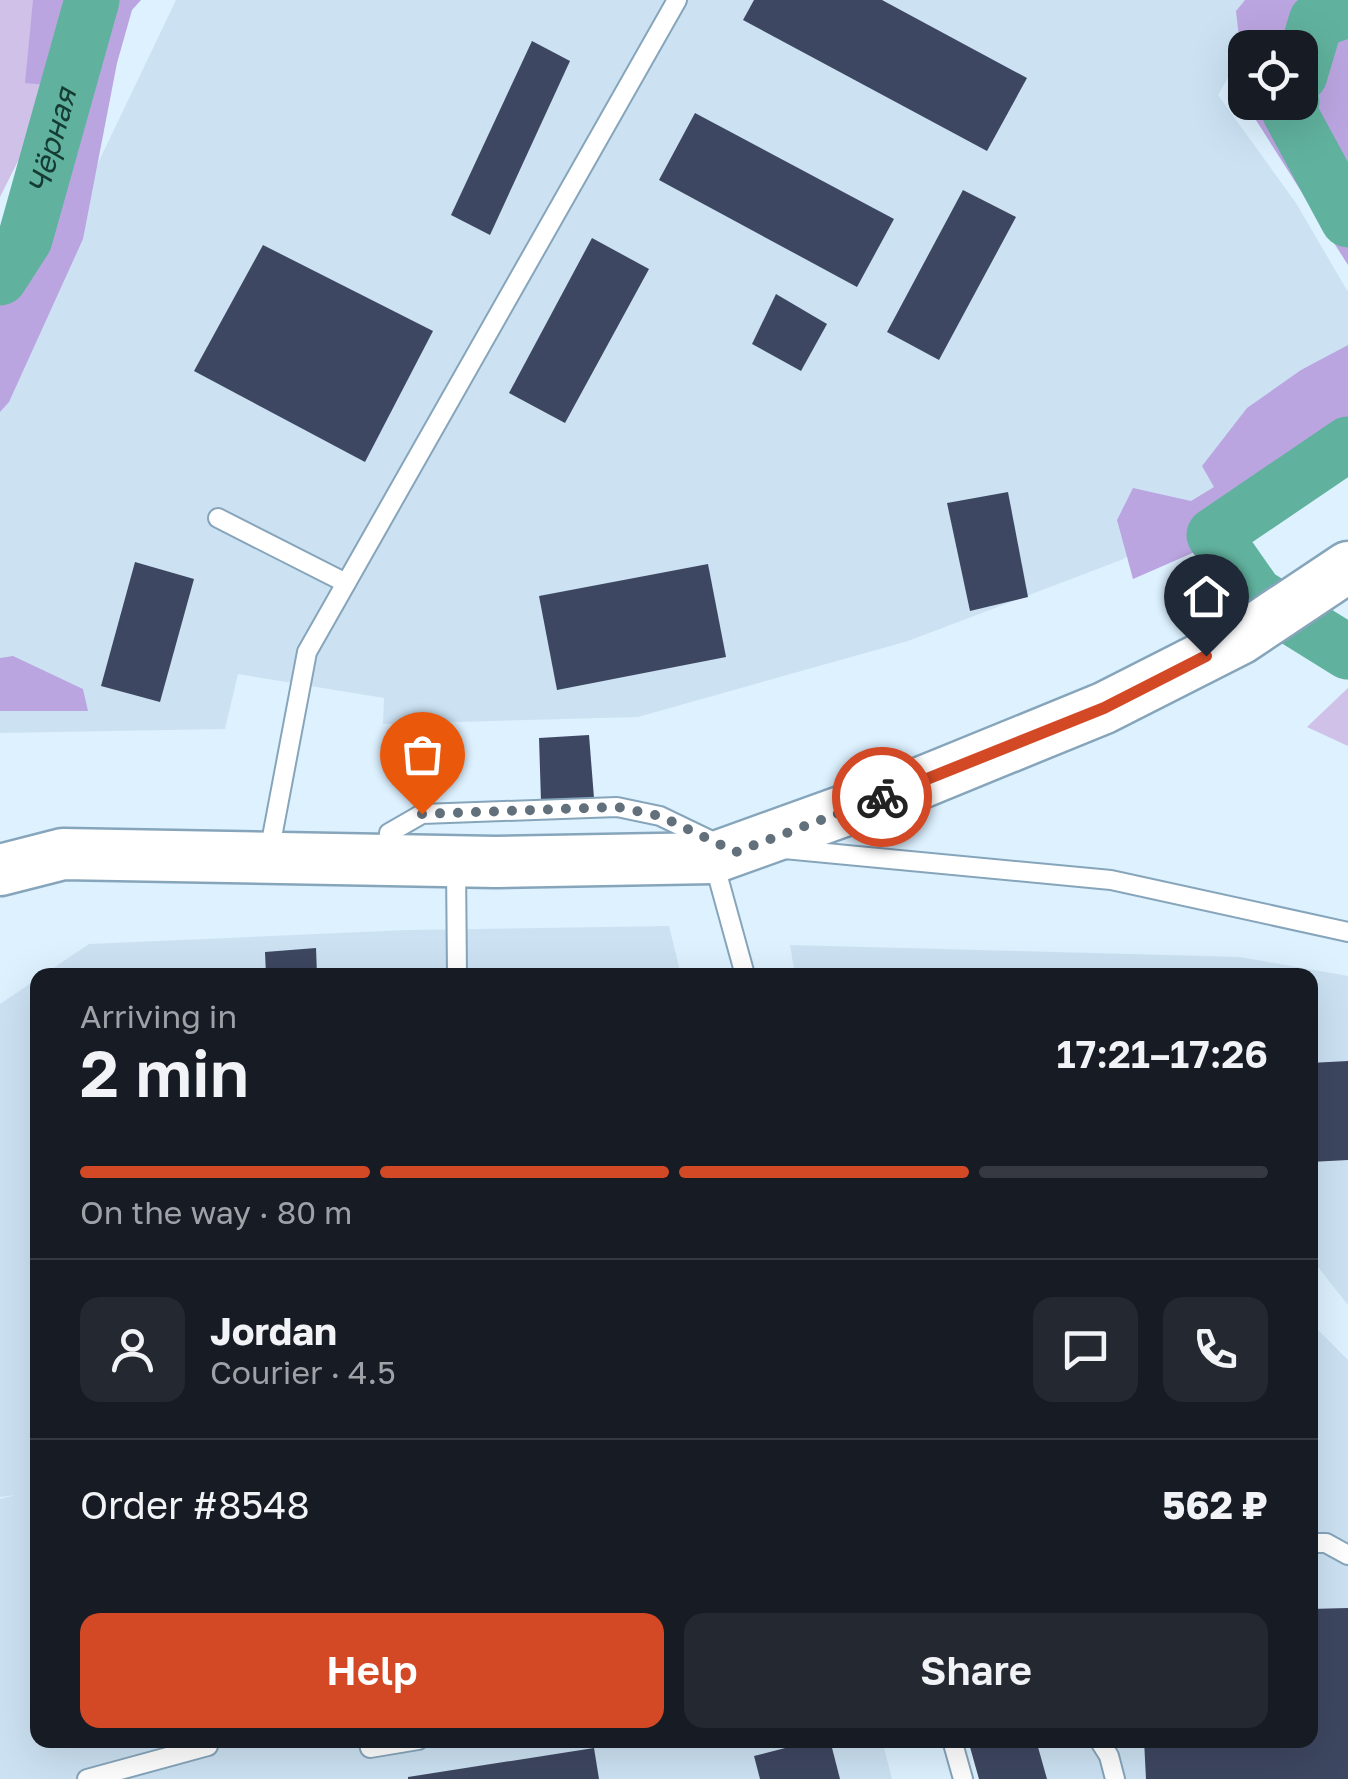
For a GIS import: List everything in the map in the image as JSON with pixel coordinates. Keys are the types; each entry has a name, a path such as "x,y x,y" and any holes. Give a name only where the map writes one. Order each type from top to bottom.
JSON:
{"main road":[{"path":"0,853 456,861 734,852 1104,708 1240,639 1338,574"},
{"path":"0,870 62,854"}],"lane":[{"path":"268,859 307,652 678,0"},
{"path":"218,518 346,583"},
{"path":"386,860 389,833 422,814 617,807 660,816 734,852 1111,880 1348,932"},
{"path":"734,852 744,968"},
{"path":"456,861 457,968"},
{"path":"1318,1542 1326,1542 1348,1555"},
{"path":"87,1779 201,1748"},
{"path":"954,1748 963,1779"},
{"path":"1104,1748 1115,1779"}],"shaded area":[{"path":"0,0 57,0 36,125 0,197"},
{"path":"33,0 141,0 132,10 117,63 83,239 9,402 0,412 0,245 28,192 70,87 25,83"},
{"path":"176,0 1297,0 1264,30 1228,30 1228,78 1218,95 1228,109 1228,120 1236,120 1296,203 1348,292 1348,415 1279,477 1121,560 908,641 638,717 383,724 384,698 238,674 225,729 0,733 0,368"},
{"path":"1245,0 1348,0 1348,265 1256,120 1318,120 1318,30 1238,30 1236,11"},
{"path":"1348,345 1348,471 1259,524 1133,579 1117,520 1133,488 1191,501 1214,487 1202,466 1247,408 1301,370"},
{"path":"13,656 83,689 88,711 0,711 0,658"},
{"path":"1348,688 1348,746 1307,727"},
{"path":"669,926 679,968 53,968 89,944 407,930"},
{"path":"790,945 1240,957 1303,968 794,968"},
{"path":"1318,971 1348,976 1348,1305 1318,1267"},
{"path":"30,984 30,1748 884,1748 892,1779 0,1779 0,1499 16,1495 0,1497 0,1004"},
{"path":"1318,1330 1348,1360 1348,1779 979,1779 970,1748 1318,1748"}],"building":[{"path":"754,0 882,0 1027,78 987,151 743,20"},
{"path":"532,41 570,61 490,235 451,215"},
{"path":"695,113 894,219 857,287 659,180"},
{"path":"963,190 1016,217 939,360 887,332"},
{"path":"592,238 649,269 565,423 509,393"},
{"path":"263,245 433,331 365,462 194,371"},
{"path":"776,294 827,324 801,371 752,344"},
{"path":"1008,492 1028,597 970,611 947,503"},
{"path":"135,562 194,579 160,702 101,686"},
{"path":"708,564 726,657 557,690 539,596"},
{"path":"589,735 594,798 541,801 539,738"},
{"path":"316,948 317,968 266,968 265,952"},
{"path":"1348,1061 1348,1160 1318,1162 1318,1063"},
{"path":"1348,1608 1348,1779 1146,1779 1144,1748 1318,1748 1318,1609"},
{"path":"594,1748 599,1779 408,1779 408,1777"},
{"path":"785,1748 832,1748 840,1779 760,1779 754,1756"},
{"path":"970,1748 1038,1748 1047,1779 979,1779"}],"waterway":[{"name":"Чёрная","path":"0,278 25,239 92,0"},
{"path":"1313,30 1316,21 1348,10"},
{"path":"1294,120 1348,220"},
{"path":"1348,444 1214,535 1256,595 1348,652"}],"way so far":[{"path":"422,814 617,807 660,816 736,852 882,797"}],"route":[{"path":"882,797 1104,708 1206,656"}]}
